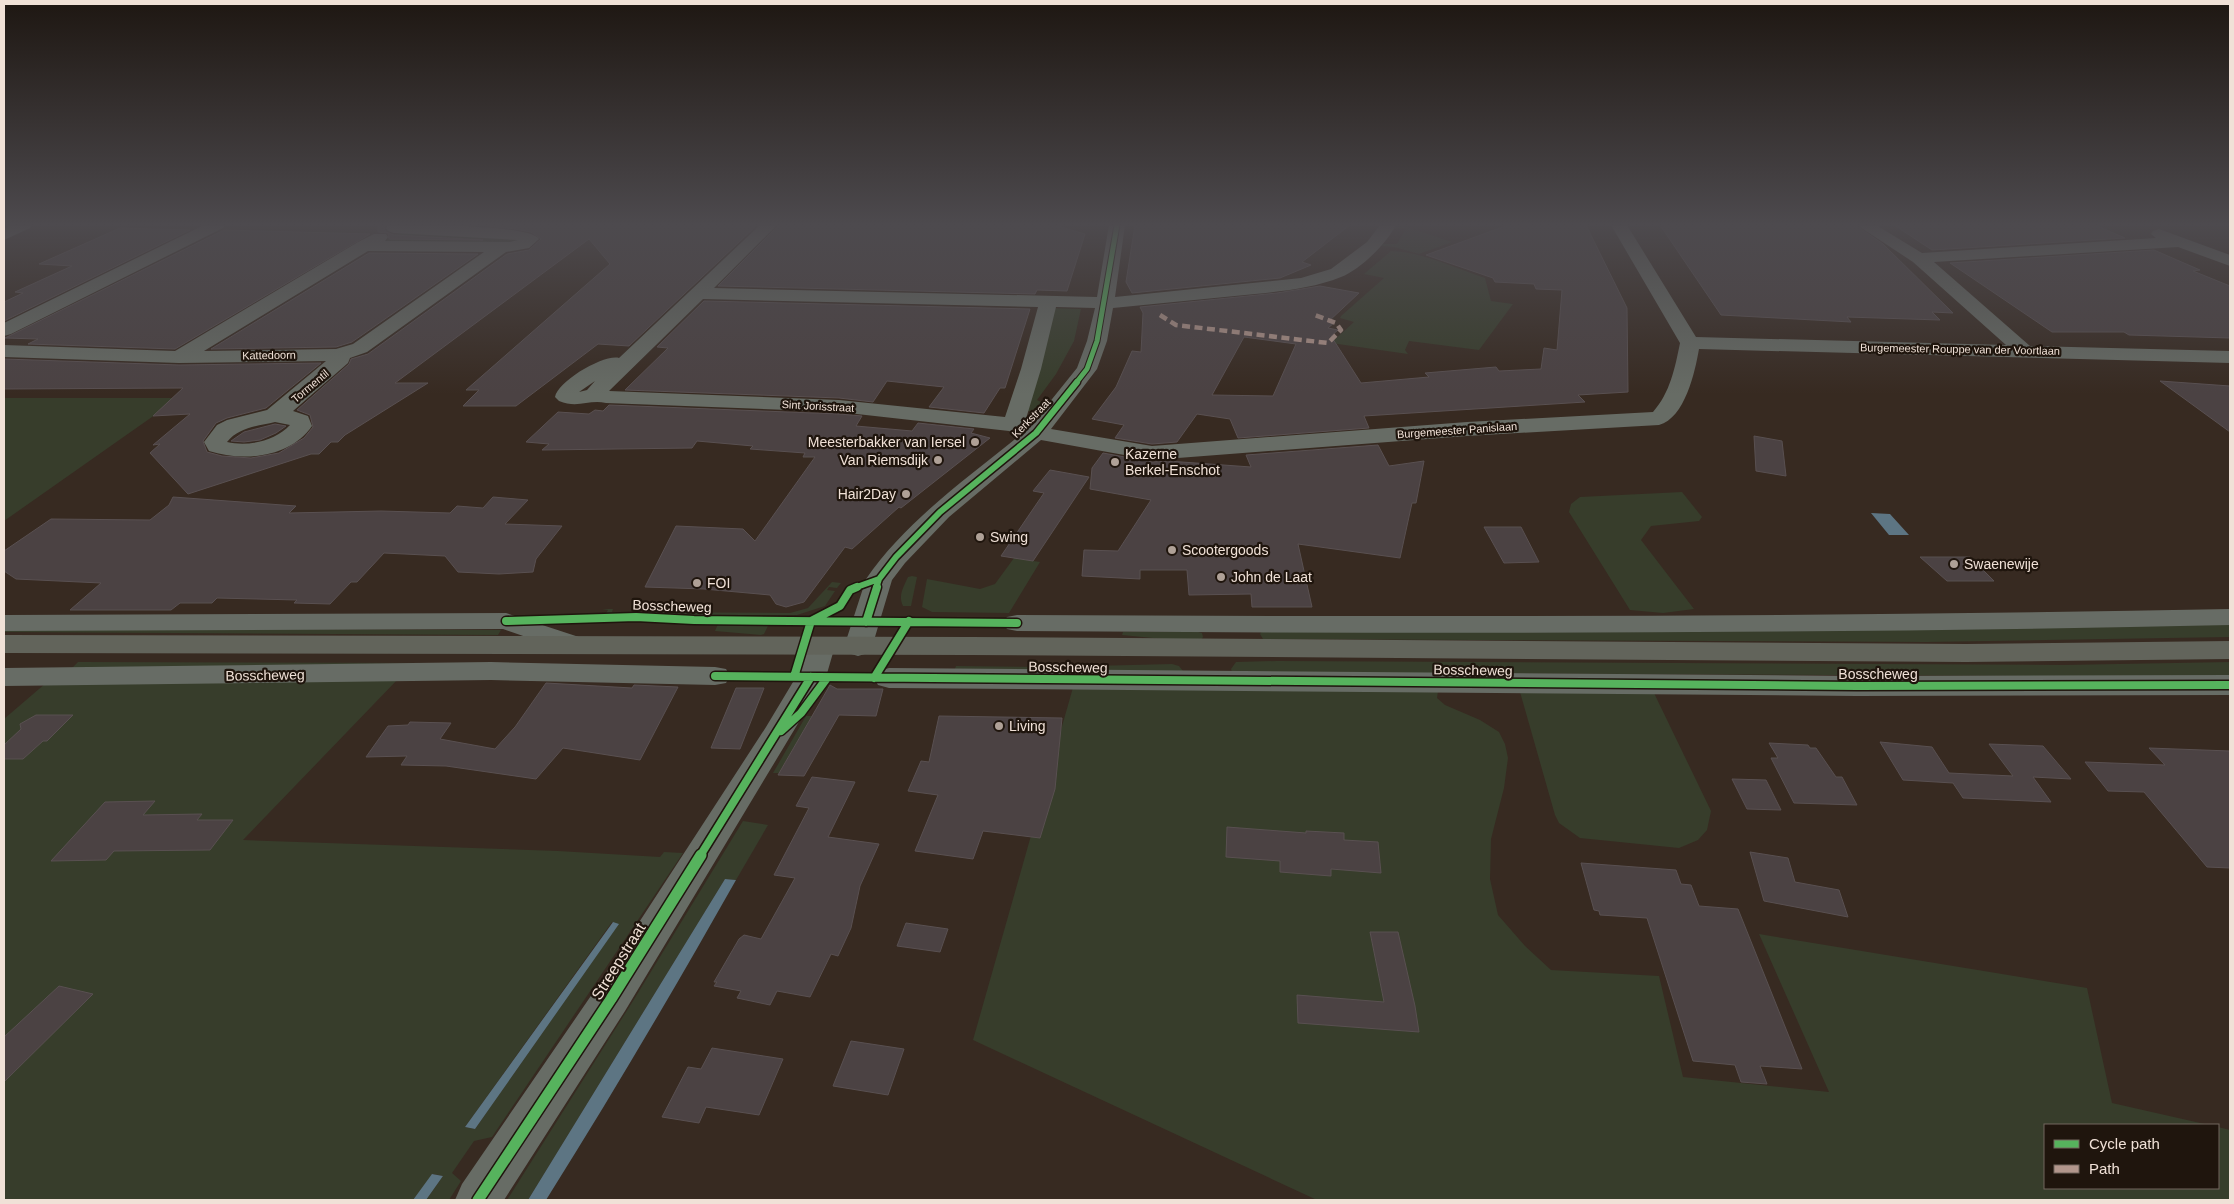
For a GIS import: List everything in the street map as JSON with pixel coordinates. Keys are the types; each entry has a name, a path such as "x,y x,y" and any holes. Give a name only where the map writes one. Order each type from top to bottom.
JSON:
{"main road":[{"name":"Bosscheweg","path":"4,644 858,646 1225,640 1966,653 2230,650"}],"street":[{"path":"4,330 104,281"},
{"path":"179,357 305,281"},
{"name":"Kattedoorn","path":"4,352 179,357 338,355 360,348 454,281"},
{"path":"632,356 616,360 579,381 566,394 566,397 580,399 598,394 598,389 710,281"},
{"name":"Kerkstraat","path":"858,646 879,579 896,557 1024,429 1087,370 1097,341 1108,281"},
{"path":"698,293 1105,303 1234,291 1306,281"},
{"path":"1653,281 1690,343"},
{"path":"1945,281 2024,351"},
{"name":"Kerkstraat","path":"1024,429 1031,369 1048,302"},
{"name":"Burgemeester Rouppe van der Voortlaan","path":"1690,343 2230,357"},
{"name":"Burgemeester Panislaan","path":"1024,429 1152,453 1467,429 1659,418 1671,406 1685,373 1690,343"},
{"name":"Tormentil","path":"275,415 341,359 338,355"},
{"name":"Sint Jorisstraat","path":"598,394 606,397 840,406 1024,429"},
{"name":"Bosscheweg","path":"1017,623 1225,640 2230,617"},
{"name":"Bosscheweg","path":"4,623 506,621 575,645"},
{"path":"1214,680 1225,640"},
{"path":"37,677 76,645"},
{"name":"Streepstraat","path":"478,1200 611,999 772,742 811,677 822,646"},
{"name":"Bosscheweg","path":"4,677 491,671 715,676"},
{"name":"Bosscheweg","path":"889,678 1857,686 2230,685"}],"green space":[{"path":"1380,281 1486,281 1491,301 1513,304 1479,350 1409,341 1405,350 1408,354 1331,343 1354,322 1340,318"},
{"path":"1051,308 1081,309 1074,341 1056,374 1037,400 1043,403 1034,412 1022,410"},
{"path":"4,398 179,398 4,521"},
{"path":"1682,492 1702,517 1699,521 1651,526 1641,540 1694,609 1663,613 1630,610 1569,512 1571,504 1580,497"},
{"path":"1014,558 1040,562 1009,613 932,612 922,607 927,579 980,589 995,584"},
{"path":"908,577 917,577 911,606 903,606 902,592"},
{"path":"832,582 841,583 837,588 829,587 827,590 835,591 825,606 797,615 605,615 608,610 602,609 613,609 612,612 790,613 808,608"},
{"path":"718,624 768,626 764,634 761,635 715,631"},
{"path":"2230,624 2230,637 1927,642 1263,639 1260,634 1262,631 1992,629"},
{"path":"4,628 501,630 498,635 4,632"},
{"path":"1123,632 1198,632 1202,633 1203,637 1201,640 1163,639 1122,635"},
{"path":"78,662 433,663 72,668"},
{"path":"1236,662 2063,665 2230,662 2230,677 1232,672 1231,669"},
{"path":"1172,664 1179,666 1183,671 954,671 956,666 1051,667"},
{"path":"398,679 243,840 558,851 660,857 664,852 683,853 492,1137 474,1141 452,1173 461,1181 449,1200 426,1200 443,1176 433,1174 413,1200 4,1200 4,719 46,683","holes":["612,922 618,925 475,1129 465,1127"]},
{"path":"1074,684 1438,691 1437,698 1445,705 1480,720 1499,732 1505,744 1508,758 1504,788 1491,839 1490,879 1498,915 1525,946 1551,970 1659,976 1683,1077 1829,1092 1759,934 2087,988 2112,1103 2205,1124 2044,1124 2044,1189 2219,1189 2219,1127 2230,1130 2230,1200 1317,1200 973,1040"},
{"path":"1520,692 1654,693 1711,811 1707,830 1698,840 1679,848 1580,838 1559,823 1555,815"},
{"path":"806,716 812,716 779,773 773,773"},
{"path":"743,821 768,825 736,880 725,879 528,1200 507,1200 633,1001"}],"water":[{"path":"1871,513 1890,514 1909,535 1889,535"},
{"path":"725,879 736,880 595,1121 546,1200 528,1200"},
{"path":"613,922 619,924 475,1129 465,1127"},
{"path":"432,1174 443,1176 426,1200 413,1200"}],"building":[{"path":"39,281 85,281 4,321 4,302 23,293 15,292"},
{"path":"120,281 290,281 175,349 28,344 38,339 5,338"},
{"path":"323,281 439,281 352,342 336,347 211,349"},
{"path":"469,281 532,281 395,383 428,383 345,435 338,442 331,442 319,454 311,454 188,494 150,453 160,444 153,445 190,414 153,416 183,388 4,389 4,359 179,365 321,363 266,408 227,418 216,423 203,441 207,452 222,456 251,458 279,453 304,438 313,427 310,415 297,410 349,364 351,359 368,354"},
{"path":"590,281 698,281 629,346 598,344 516,406 463,406 479,390 466,390"},
{"path":"723,281 1070,281 1067,291 1037,290 1035,294 718,286"},
{"path":"1126,281 1249,281 1132,293"},
{"path":"1614,281 1627,308 1628,392 1578,395 1585,402 1364,416 1369,428 1238,438 1230,419 1197,414 1177,442 1152,444 1115,438 1124,425 1092,419 1116,387 1132,351 1141,352 1143,313 1140,307 1277,293 1320,286 1359,293 1328,322 1334,323 1328,328 1338,330 1331,336 1361,383 1429,377 1425,373 1496,367 1499,371 1541,369 1544,348 1557,350 1562,290 1536,289 1534,284 1495,282","holes":["1244,337 1296,344 1273,396 1212,395"]},
{"path":"1698,281 1921,281 1953,313 1932,312 1940,320 1847,317 1851,322 1721,315"},
{"path":"1977,281 2218,281 2230,286 2230,338 2129,335 2124,332 2052,332"},
{"path":"704,301 1030,309 1005,388 1000,388 984,413 929,407 944,387 887,381 873,402 839,398 625,390 668,348 657,347"},
{"path":"2160,381 2230,386 2230,432"},
{"path":"609,405 839,414 862,416 856,426 912,431 918,423 974,429 971,433 990,438 901,508 899,507 852,549 845,547 804,602 786,607 776,604 770,595 704,589 645,587 676,526 743,529 755,541 815,457 803,457 805,453 750,449 753,446 697,441 692,448 542,450 549,444 526,442 558,412 589,414 595,410 603,411"},
{"path":"275,424 286,426 260,440 231,441 244,432"},
{"path":"1754,436 1782,441 1786,476 1756,471"},
{"path":"1378,445 1389,466 1424,461 1416,503 1412,503 1400,558 1298,544 1312,607 1252,607 1251,594 1189,595 1187,570 1140,570 1140,579 1082,576 1084,550 1118,551 1151,500 1090,489 1092,468 1103,453 1152,462 1168,461 1251,467 1246,455"},
{"path":"1050,470 1089,477 1033,561 1001,556 1044,493 1033,491"},
{"path":"173,497 296,506 289,513 381,511 450,513 457,506 483,508 493,497 528,500 505,524 562,526 536,559 533,572 499,574 458,572 445,556 384,553 357,582 351,582 330,604 294,603 297,600 217,598 212,603 180,603 171,610 70,610 101,583 16,579 4,571 4,551 51,519 150,520 169,505"},
{"path":"1484,527 1521,527 1539,562 1504,563"},
{"name":"Swaenewije","path":"1920,557 1970,557 1994,581 1947,581"},
{"path":"546,683 632,688 634,685 678,687 640,760 563,748 536,779 446,766 401,765 407,756 366,757 388,726 408,725 410,722 451,723 440,739 495,749 515,727"},
{"path":"830,685 837,689 883,689 876,716 839,715 804,776 778,775"},
{"path":"736,688 764,688 740,749 711,748"},
{"path":"36,715 73,715 47,741 43,741 23,759 4,759 4,745 21,729 20,724"},
{"path":"939,716 1062,718 1055,789 1040,838 983,831 973,859 915,851 938,795 908,791 921,761 929,762"},
{"path":"1880,742 1932,747 1949,773 2013,776 1989,744 2043,746 2071,779 2033,777 2051,802 1963,798 1953,783 1903,780"},
{"path":"1769,743 1808,745 1810,748 1816,748 1836,777 1842,777 1857,805 1794,803 1771,758 1778,758"},
{"path":"2149,748 2230,751 2230,868 2207,867 2144,792 2108,791 2085,762 2165,765"},
{"path":"812,777 855,782 828,837 879,844 860,886 851,928 838,956 831,954 810,997 777,991 770,1005 737,998 741,991 714,986 717,982 714,982 739,939 744,935 761,939 795,878 774,875 809,808 796,806"},
{"path":"1732,779 1766,780 1781,810 1747,809"},
{"path":"155,801 143,815 202,814 197,820 233,820 210,850 114,851 106,860 51,861 105,802"},
{"path":"1227,827 1306,833 1306,831 1344,833 1344,840 1378,842 1381,873 1331,869 1331,876 1280,872 1280,861 1226,857"},
{"path":"1750,852 1788,858 1795,882 1839,890 1848,917 1764,901"},
{"path":"1581,863 1676,870 1681,884 1691,885 1699,906 1738,909 1802,1069 1760,1066 1767,1084 1741,1082 1735,1065 1693,1061 1647,918 1600,915 1599,911 1594,910"},
{"path":"906,923 948,929 940,952 897,946"},
{"path":"1370,932 1398,932 1419,1032 1298,1023 1297,995 1384,1002"},
{"path":"59,986 93,994 4,1082 4,1037"},
{"path":"851,1041 904,1049 888,1095 833,1086"},
{"path":"712,1048 783,1059 759,1115 706,1107 699,1123 662,1117 688,1067 701,1069"}],"marked path":[{"path":"1160,315 1176,325 1328,343 1341,330 1336,323 1312,314"}],"cycle path":[{"path":"866,622 879,579 896,557 940,512 1036,433 1087,369 1097,341 1108,281"},
{"path":"794,677 811,621 840,606 850,590 879,579"},
{"path":"506,621 636,617 694,620 1017,623"},
{"path":"874,678 909,621"},
{"path":"715,676 1857,686 2230,685"},
{"path":"478,1200 611,999 811,677"},
{"path":"781,731 801,713 827,678"}],"place":[{"name":"Meesterbakker van Iersel","path":"975,442"},
{"name":"Van Riemsdijk","path":"938,460"},
{"name":"Kazerne Berkel-Enschot","path":"1115,462"},
{"name":"Hair2Day","path":"906,494"},
{"name":"Swing","path":"980,537"},
{"name":"Scootergoods","path":"1172,550"},
{"name":"Swaenewije","path":"1954,564"},
{"name":"John de Laat","path":"1221,577"},
{"name":"FOI","path":"697,583"},
{"name":"Living","path":"999,726"}]}
